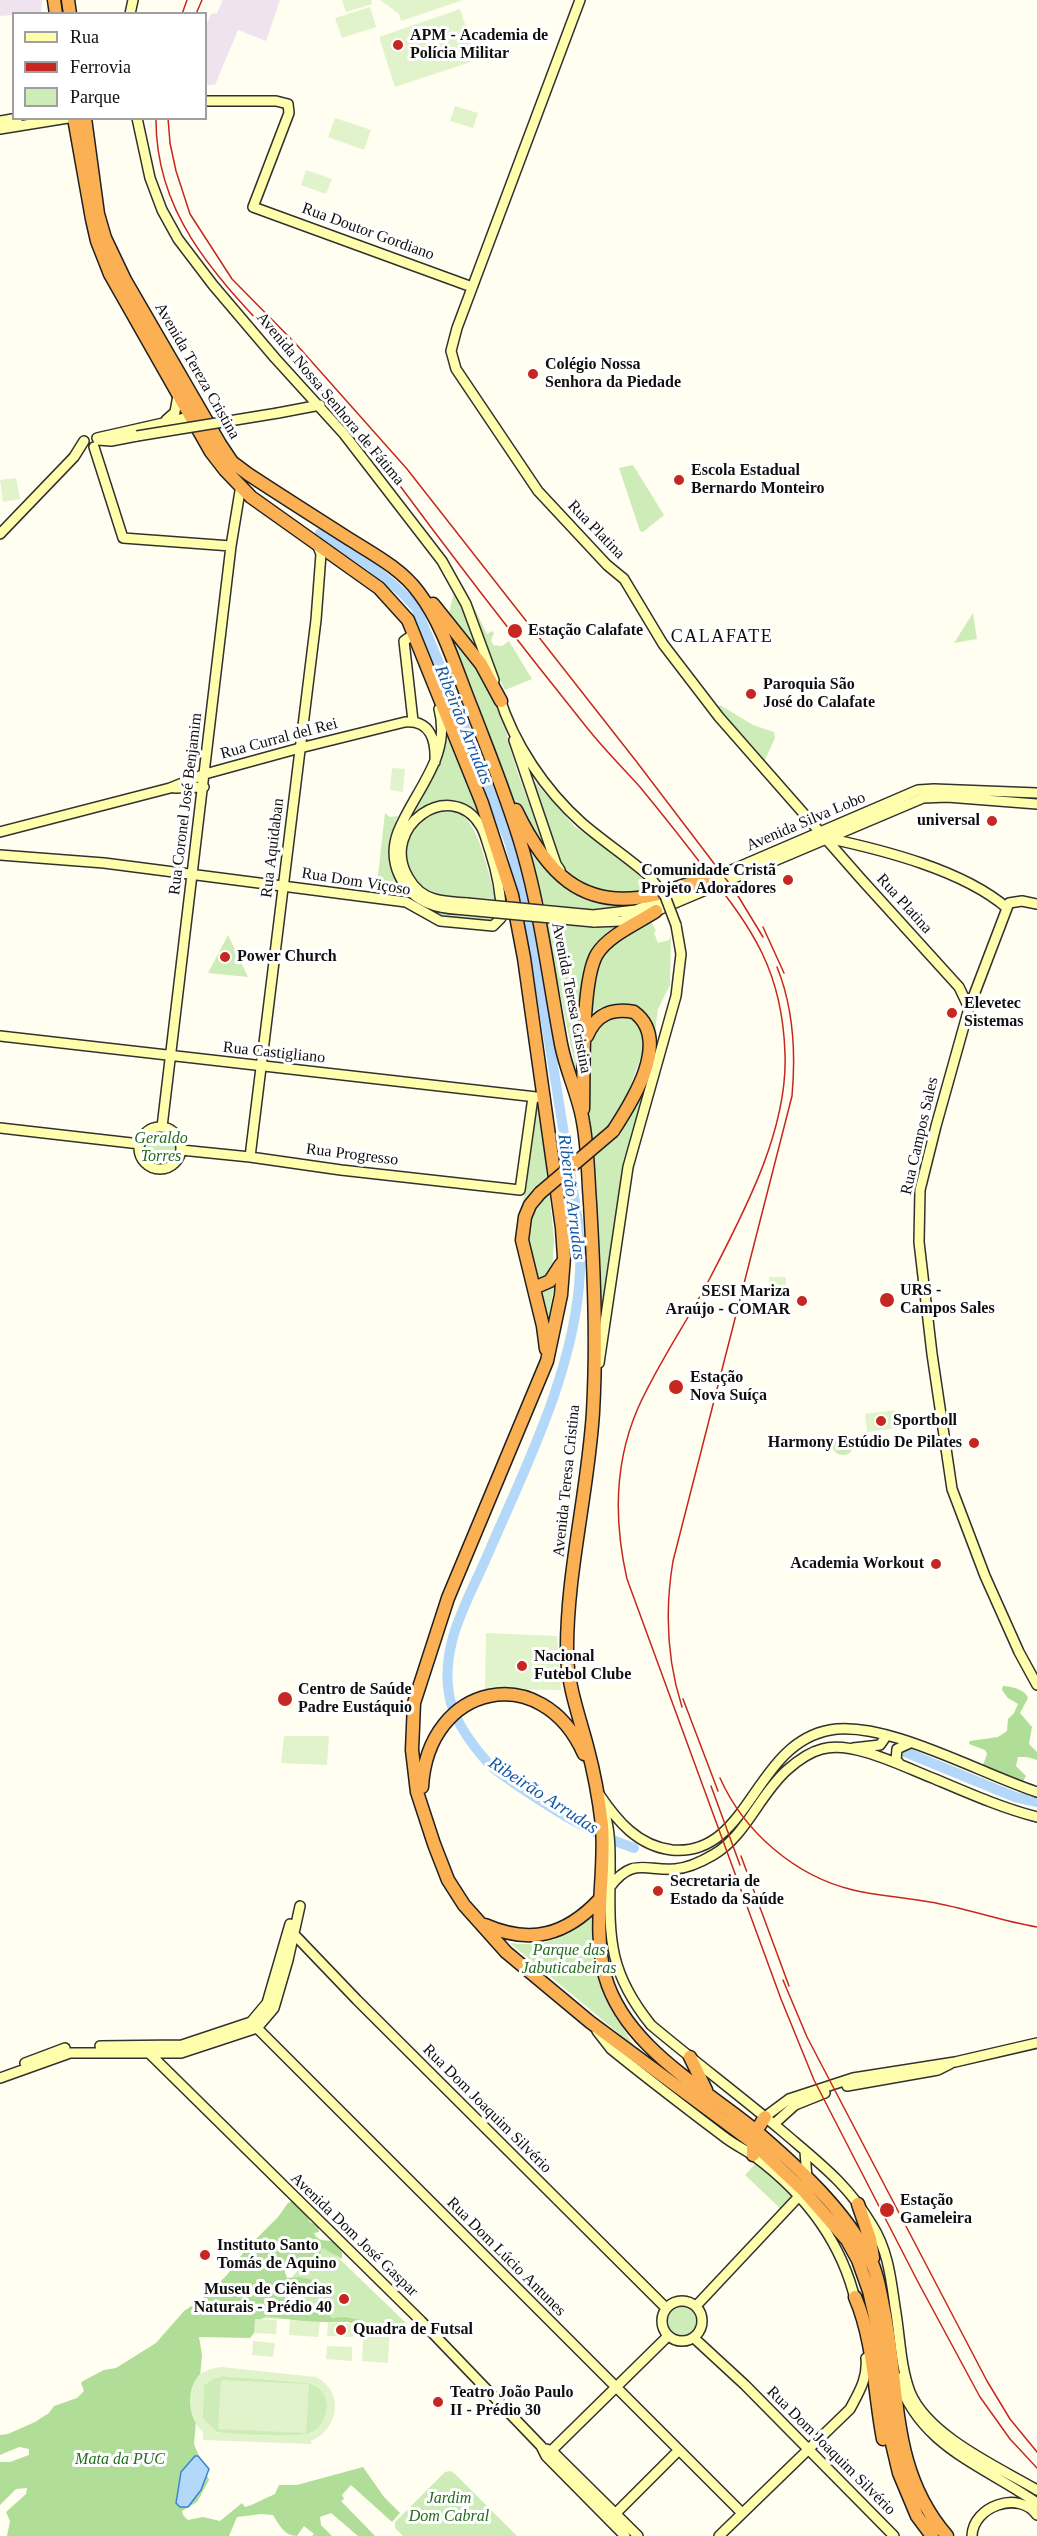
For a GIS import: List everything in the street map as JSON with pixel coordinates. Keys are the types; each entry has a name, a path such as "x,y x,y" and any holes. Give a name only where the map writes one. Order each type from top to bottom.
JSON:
{"highway":[{"name":"Avenida Tereza Cristina","path":"74,120 97,241 110,274 190,416 218,461 251,497 317,544"},
{"name":"Avenida Tereza Cristina","path":"85,120 99,214 105,238 125,280 232,462 389,564"},
{"path":"317,544 379,588 399,608 414,634 482,802 512,894 524,957 539,1098 564,1257 561,1295 547,1361 452,1588 414,1704 412,1756 421,1804 448,1880 464,1905 506,1953 590,2022 749,2132 753,2155"},
{"name":"Avenida Teresa Cristina","path":"389,564 417,589 434,616 496,771 523,852 542,930 562,1052 583,1114 594,1273 593,1414 574,1566 567,1658 570,1686 597,1791"},
{"path":"417,589 430,600 481,664 501,701"},
{"path":"442,615 449,654"},
{"path":"496,771 531,842 547,863 585,892 618,898 634,898 711,879"},
{"path":"494,864 512,894"},
{"path":"583,1114 589,978 597,954 612,939 656,911"},
{"path":"547,1361 543,1326 522,1240 522,1228 530,1205 540,1193 613,1131 631,1102 646,1065 650,1047 647,1024 634,1012 607,1012 591,1027 585,1043"},
{"path":"534,1288 550,1281 564,1257"},
{"path":"421,1804 426,1756 432,1742 450,1716 464,1705 497,1695 530,1700 552,1711 569,1727 581,1748 597,1791 605,1826 607,1855 599,1900 600,1944 606,1979 621,2013 631,2028 646,2043 749,2132 804,2189 835,2225 858,2260 869,2291 888,2364 898,2422 917,2492 930,2516 947,2536"},
{"path":"481,1924 508,1933 536,1935 570,1925 581,1918 599,1900"},
{"path":"690,2057 707,2094"},
{"path":"749,2132 770,2121"},
{"path":"804,2189 844,2219 875,2268"},
{"path":"858,2204 870,2240 889,2333 890,2435 899,2473 917,2516"},
{"path":"853,2291 864,2297 878,2330"},
{"path":"853,2291 862,2313 867,2335 888,2463 901,2496 932,2536"},
{"path":"880,2420 888,2364"}],"street":[{"name":"Rua Platina","path":"580,0 472,287 451,351 456,369 538,491 607,565 624,579 663,644 703,696 959,987 969,1008"},
{"name":"Rua Doutor Gordiano","path":"207,101 276,101 288,104 289,112 254,207 472,287"},
{"path":"0,129 56,120"},
{"name":"Avenida Nossa Senhora de Fátima","path":"137,120 150,178 162,210 178,238 236,312 320,405 442,561 466,604 485,650 510,725"},
{"path":"161,422 175,412 178,395"},
{"path":"93,443 320,405"},
{"path":"0,534 74,457 93,443 161,422 204,415"},
{"path":"93,443 123,538 231,546"},
{"name":"Rua Coronel José Benjamim","path":"162,1127 231,546 241,485"},
{"name":"Rua Aquidaban","path":"250,1156 317,610 321,554 317,544"},
{"path":"414,634 404,640 413,721 420,723 431,732 434,739 435,762"},
{"path":"431,674 443,727 443,737 435,762 397,834 394,860 401,880 414,895 431,905 466,906 593,919"},
{"name":"Rua Curral del Rei","path":"0,832 170,788 205,774 300,748 413,721"},
{"path":"510,725 546,785 582,823 648,874 665,896 676,925 681,954 676,996 628,1167 593,1414"},
{"path":"510,725 521,766 556,864 569,882"},
{"path":"170,788 204,787"},
{"name":"Avenida Silva Lobo","path":"593,919 622,921 656,911 918,790 1037,793"},
{"name":"Avenida Silva Lobo","path":"593,919 636,910 824,835 845,831 922,798 931,796 1037,804"},
{"path":"466,906 435,899 414,886 401,862 402,841 406,830 423,813 434,808 447,806 457,808 466,812 480,825 494,864"},
{"path":"844,858 850,843 845,831"},
{"path":"824,835 941,871 970,884 1007,908 1015,901 1037,904"},
{"name":"Rua Dom Viçoso","path":"0,855 104,863 406,902 440,921 488,927 497,924 501,918 502,898 494,864"},
{"name":"Rua Campos Sales","path":"1007,908 969,1008 933,1137 920,1190 919,1242 932,1354 952,1489 1014,1641 1037,1685"},
{"path":"959,987 970,989 977,986"},
{"name":"Rua Castigliano","path":"0,1036 539,1098"},
{"name":"Rua Progresso","path":"181,1150 250,1156 341,1170 520,1190 539,1098"},
{"path":"162,1127 177,1135 181,1150 173,1165 157,1169 143,1160 140,1144 148,1131 162,1127"},
{"path":"0,1128 140,1144"},
{"path":"597,1791 623,1826 646,1843 692,1850 716,1839 738,1816 780,1759 798,1741 813,1734 850,1728 883,1734 910,1743 1037,1791"},
{"path":"599,1900 625,1871 637,1866 674,1869 696,1865 720,1851 745,1826 788,1770 822,1749 872,1746 883,1734"},
{"path":"902,1765 896,1760 897,1749 910,1743"},
{"path":"847,1749 882,1757 1037,1817"},
{"path":"607,1855 610,1888 610,1944 625,1987 634,2004 651,2025 837,2178 874,2227 884,2248 896,2309 901,2356 910,2392 922,2412 934,2426 954,2440 1037,2490"},
{"path":"0,2078 70,2053 148,2050 188,2043 254,2025 267,2003 292,1931 297,1906"},
{"name":"Rua Dom Joaquim Silvério","path":"292,1931 357,2000 666,2308"},
{"path":"590,2022 611,2049 729,2141 804,2189 832,2239 853,2291 864,2341 867,2368 865,2378 850,2409"},
{"name":"Rua Dom Lúcio Antunes","path":"254,2025 742,2513"},
{"path":"770,2121 789,2099 853,2078 955,2062 1037,2043"},
{"path":"0,2072 50,2052 69,2048 148,2050"},
{"name":"Avenida Dom José Gaspar","path":"148,2050 420,2321 542,2446 625,2536"},
{"path":"729,2141 749,2132"},
{"path":"696,2306 804,2189 805,2151"},
{"path":"677,2301 690,2302 696,2306 702,2322 701,2328 694,2337 681,2341 668,2336 664,2331 662,2320 666,2308 677,2301"},
{"path":"549,2454 668,2336"},
{"name":"Rua Dom Joaquim Silvério","path":"694,2337 745,2385 894,2536"},
{"path":"888,2364 911,2411 933,2435 1037,2503"},
{"path":"719,2536 867,2392 876,2396"},
{"path":"615,2514 679,2451"},
{"name":"Avenida Dom José Gaspar","path":"549,2454 638,2536"},
{"path":"972,2536 976,2521 987,2510 1001,2503 1016,2503 1033,2510 1037,2515"}],"shaded area":[{"path":"0,0 42,0 41,12 12,12 12,15 0,16"},
{"path":"223,0 280,0 266,41 238,30 215,85 207,85 207,24 211,14 217,13"}],"green space":[{"path":"342,0 371,0 372,4 346,12"},
{"path":"380,0 463,0 401,21 399,14"},
{"path":"370,7 376,27 342,38 335,18"},
{"path":"460,9 477,60 395,87 379,37"},
{"path":"455,106 478,113 473,128 450,121"},
{"path":"335,118 371,130 364,150 328,137"},
{"path":"306,170 332,179 326,194 301,185"},
{"path":"314,396 359,445 435,546 464,587 487,634 492,631 494,633 491,640 493,645 502,646 509,641 532,679 505,690 490,661 462,588 397,499"},
{"path":"633,465 664,515 643,532 640,531 619,468"},
{"path":"16,478 20,499 3,502 0,480"},
{"path":"454,592 461,602 482,657 449,613"},
{"path":"973,613 977,639 954,643"},
{"path":"447,627 454,633 498,702 516,768 550,862 529,829 511,792 457,662"},
{"path":"720,705 753,725 774,732 775,738 764,762 716,709"},
{"path":"448,730 484,819 464,806 446,800 429,805 410,821 439,761"},
{"path":"392,768 405,769 403,792 390,790"},
{"path":"528,774 575,827 633,867 652,891 619,892 594,888 576,879 562,866 552,848"},
{"path":"439,811 462,815 474,830 496,899 460,898 434,893 418,883 412,875 407,855 410,836 422,820"},
{"path":"385,813 390,817 398,816 392,835 392,865 408,890 499,914 486,924 457,921 434,914 406,896 376,893"},
{"path":"528,843 542,864 568,885 643,901 606,909 582,909 544,904 528,853"},
{"path":"545,921 593,927 632,923 594,953 579,1085"},
{"path":"651,921 658,943 669,940 671,936 670,985 658,1009 654,1039 651,1026 645,1017 638,1009 630,1005 611,1004 589,1015 592,978 600,955 608,946"},
{"path":"228,935 248,977 208,973"},
{"path":"618,1012 641,1019 646,1043 622,1109 609,1128 591,1143 588,1084 593,1025"},
{"path":"642,1092 643,1097 623,1169 601,1313 593,1155"},
{"path":"537,1103 541,1105 547,1180 521,1221 534,1106"},
{"name":"Geraldo Torres","path":"161,1128 175,1134 181,1148 175,1162 161,1168 147,1162 141,1148 147,1134"},
{"path":"549,1190 554,1239 552,1272 544,1279 535,1281 524,1243 531,1213"},
{"path":"769,1277 786,1277 786,1291 770,1292"},
{"path":"555,1280 547,1326 537,1289"},
{"name":"Sportboll","path":"895,1410 897,1428 867,1432 865,1414"},
{"path":"843,1433 851,1436 854,1444 851,1452 843,1455 835,1452 832,1444 835,1436"},
{"name":"Nacional Futebol Clube","path":"486,1633 557,1636 561,1690 485,1689"},
{"path":"1003,1686 1021,1691 1028,1698 1020,1713 1032,1727 1029,1744 1037,1752 1037,1760 1018,1757 1016,1766 1026,1776 1023,1781 983,1765 987,1754 985,1750 969,1744 970,1741 998,1737 1007,1731 1008,1719 1018,1704 1008,1698 1002,1690"},
{"path":"284,1736 329,1736 327,1765 281,1763"},
{"name":"Parque das Jabuticabeiras","path":"593,1911 594,1949 601,1982 634,2046 510,1943 534,1944 556,1939 576,1928"},
{"path":"755,2164 797,2196 782,2210 745,2175"},
{"name":"Mata da PUC","path":"294,2200 303,2208 310,2222 318,2226 319,2232 314,2233 316,2236 334,2242 342,2252 342,2259 323,2248 315,2266 298,2264 287,2267 285,2272 287,2278 299,2277 313,2280 309,2289 288,2289 285,2290 283,2296 296,2303 320,2308 332,2318 345,2317 360,2320 361,2326 348,2322 307,2322 266,2316 260,2320 258,2328 250,2338 199,2337 202,2355 194,2444 209,2480 197,2502 182,2511 183,2515 188,2520 203,2517 220,2521 242,2503 245,2507 275,2494 279,2485 297,2485 363,2467 384,2497 400,2513 392,2522 351,2485 342,2495 344,2499 341,2501 375,2536 358,2536 331,2513 320,2517 321,2525 332,2536 312,2536 314,2534 304,2526 297,2536 293,2536 283,2529 273,2515 261,2514 237,2517 229,2536 7,2536 10,2521 6,2512 26,2494 27,2488 16,2489 0,2505 0,2462 10,2462 29,2455 29,2449 19,2447 0,2455 0,2435 8,2434 35,2422 49,2413 54,2406 77,2398 84,2391 81,2383 83,2381 104,2370 116,2368 156,2343 184,2311 201,2300 227,2275 245,2250 278,2217 288,2203"},
{"path":"323,2243 407,2324 259,2318"},
{"path":"682,2307 692,2311 696,2321 692,2331 682,2335 672,2331 668,2321 672,2311"},
{"path":"255,2319 277,2320 276,2334 254,2333"},
{"path":"290,2320 320,2322 318,2337 289,2335"},
{"name":"Quadra de Futsal","path":"328,2322 354,2324 353,2337 327,2336"},
{"path":"364,2323 390,2324 388,2363 362,2361"},
{"path":"253,2341 275,2343 273,2357 252,2355"},
{"name":"Quadra de Futsal","path":"327,2346 352,2347 352,2361 326,2359"},
{"path":"221,2367 316,2377 325,2384 335,2401 333,2419 328,2428 311,2441 311,2444 203,2440 203,2432 191,2412 190,2397 199,2375","holes":["223,2376 310,2383 323,2392 327,2408 322,2423 310,2433 278,2436 216,2432 203,2418 204,2385 213,2379"]},
{"path":"223,2376 310,2383 325,2395 327,2407 324,2419 317,2429 303,2435 264,2436 216,2432 202,2418 204,2385"},
{"path":"221,2380 309,2384 306,2433 218,2429"},
{"name":"Jardim Dom Cabral","path":"450,2471 517,2536 403,2536 395,2528 395,2522 445,2472"}],"water":[{"path":"195,2456 198,2456 209,2469 201,2490 188,2507 180,2507 176,2503 181,2472"}],"waterway":[{"name":"Ribeirão Arrudas","path":"320,533 383,576 416,608 510,844 536,960 578,1221 580,1271 577,1307 570,1342 548,1413 453,1636 447,1674 451,1704 469,1740 495,1769 572,1820 634,1848"},
{"name":"Ribeirão Arrudas","path":"905,1752 1015,1797 1037,1802"}],"railway":[{"path":"183,12 187,0"},
{"path":"197,12 202,0"},
{"path":"156,120 159,155 167,188 180,219 217,275 312,379 383,463 558,692 674,830 737,912 756,942 772,977 779,1002 785,1054 784,1083 772,1141 736,1226 701,1294 654,1375 630,1429 624,1450 619,1493 618,1514 623,1558 627,1579 781,1999 814,2080 980,2397 1010,2439 1037,2468"},
{"path":"168,120 176,171 190,214 232,279 296,344 407,469 735,891 763,937"},
{"path":"763,927 784,973"},
{"path":"682,1707 670,1653 668,1616 673,1561 792,1096 794,1063 792,1031 787,999 777,967"},
{"path":"683,1699 718,1791"},
{"path":"720,1778 730,1798 757,1833 792,1863 811,1874 853,1890 920,1900 1037,1927"},
{"path":"711,1786 740,1865"},
{"path":"741,1856 789,1986"},
{"path":"783,1980 807,2037 987,2381 1010,2419 1037,2452"}],"place":[{"name":"APM - Academia de Polícia Militar","path":"398,45"},
{"name":"Colégio Nossa Senhora da Piedade","path":"533,374"},
{"name":"Escola Estadual Bernardo Monteiro","path":"679,480"},
{"name":"Estação Calafate","path":"515,631"},
{"name":"Paroquia São José do Calafate","path":"751,694"},
{"name":"universal","path":"992,821"},
{"name":"Comunidade Cristã Projeto Adoradores","path":"788,880"},
{"name":"Power Church","path":"225,957"},
{"name":"Elevetec Sistemas","path":"952,1013"},
{"name":"URS - Campos Sales","path":"887,1300"},
{"name":"SESI Mariza Araújo - COMAR","path":"802,1301"},
{"name":"Estação Nova Suíça","path":"676,1387"},
{"name":"Sportboll","path":"881,1421"},
{"name":"Harmony Estúdio De Pilates","path":"974,1443"},
{"name":"Academia Workout","path":"936,1564"},
{"name":"Nacional Futebol Clube","path":"522,1666"},
{"name":"Centro de Saúde Padre Eustáquio","path":"285,1699"},
{"name":"Secretaria de Estado da Saúde","path":"658,1891"},
{"name":"Estação Gameleira","path":"887,2210"},
{"name":"Instituto Santo Tomás de Aquino","path":"205,2255"},
{"name":"Museu de Ciências Naturais - Prédio 40","path":"344,2299"},
{"name":"Quadra de Futsal","path":"341,2330"},
{"name":"Teatro João Paulo II - Prédio 30","path":"438,2402"}],"district":[{"name":"CALAFATE","path":"722,637"}]}
